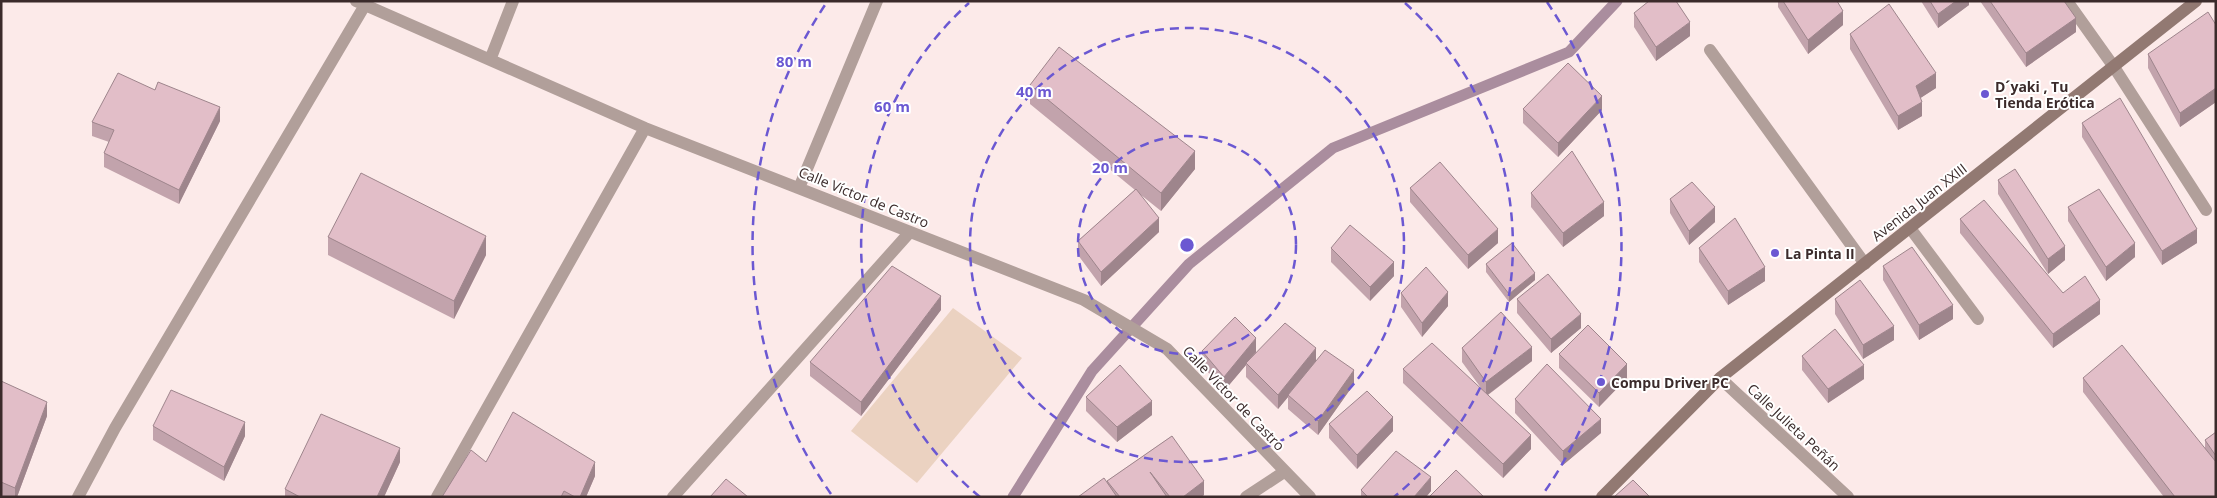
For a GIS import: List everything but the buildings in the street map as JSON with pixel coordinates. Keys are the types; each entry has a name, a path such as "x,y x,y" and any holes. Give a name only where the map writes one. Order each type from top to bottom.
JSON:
{"main road":[{"name":"Avenida Juan XXIII","path":"1602,497 1720,378 2196,1"}],"street":[{"path":"490,60 513,1"},
{"path":"799,188 877,1"},
{"path":"2067,1 2114,67 2206,210"},
{"path":"78,497 115,428 360,3"},
{"name":"Calle Víctor de Castro","path":"360,3 645,128 1084,300 1167,349 1310,497"},
{"path":"1710,50 1865,264"},
{"path":"437,497 645,128"},
{"path":"1910,228 1978,319"},
{"path":"673,497 910,232"},
{"name":"Calle Julieta Peñán","path":"1720,378 1848,497"},
{"path":"1246,497 1284,472"}],"shaded area":[{"path":"953,308 1022,358 917,483 851,431"}],"waterway":[{"path":"1013,497 1092,371 1189,264 1333,148 1569,52 1617,1"}],"place":[{"name":"D´yaki , Tu Tienda Erótica","path":"1985,94"},
{"name":"La Pinta II","path":"1775,253"},
{"name":"Compu Driver PC","path":"1601,382"}]}
